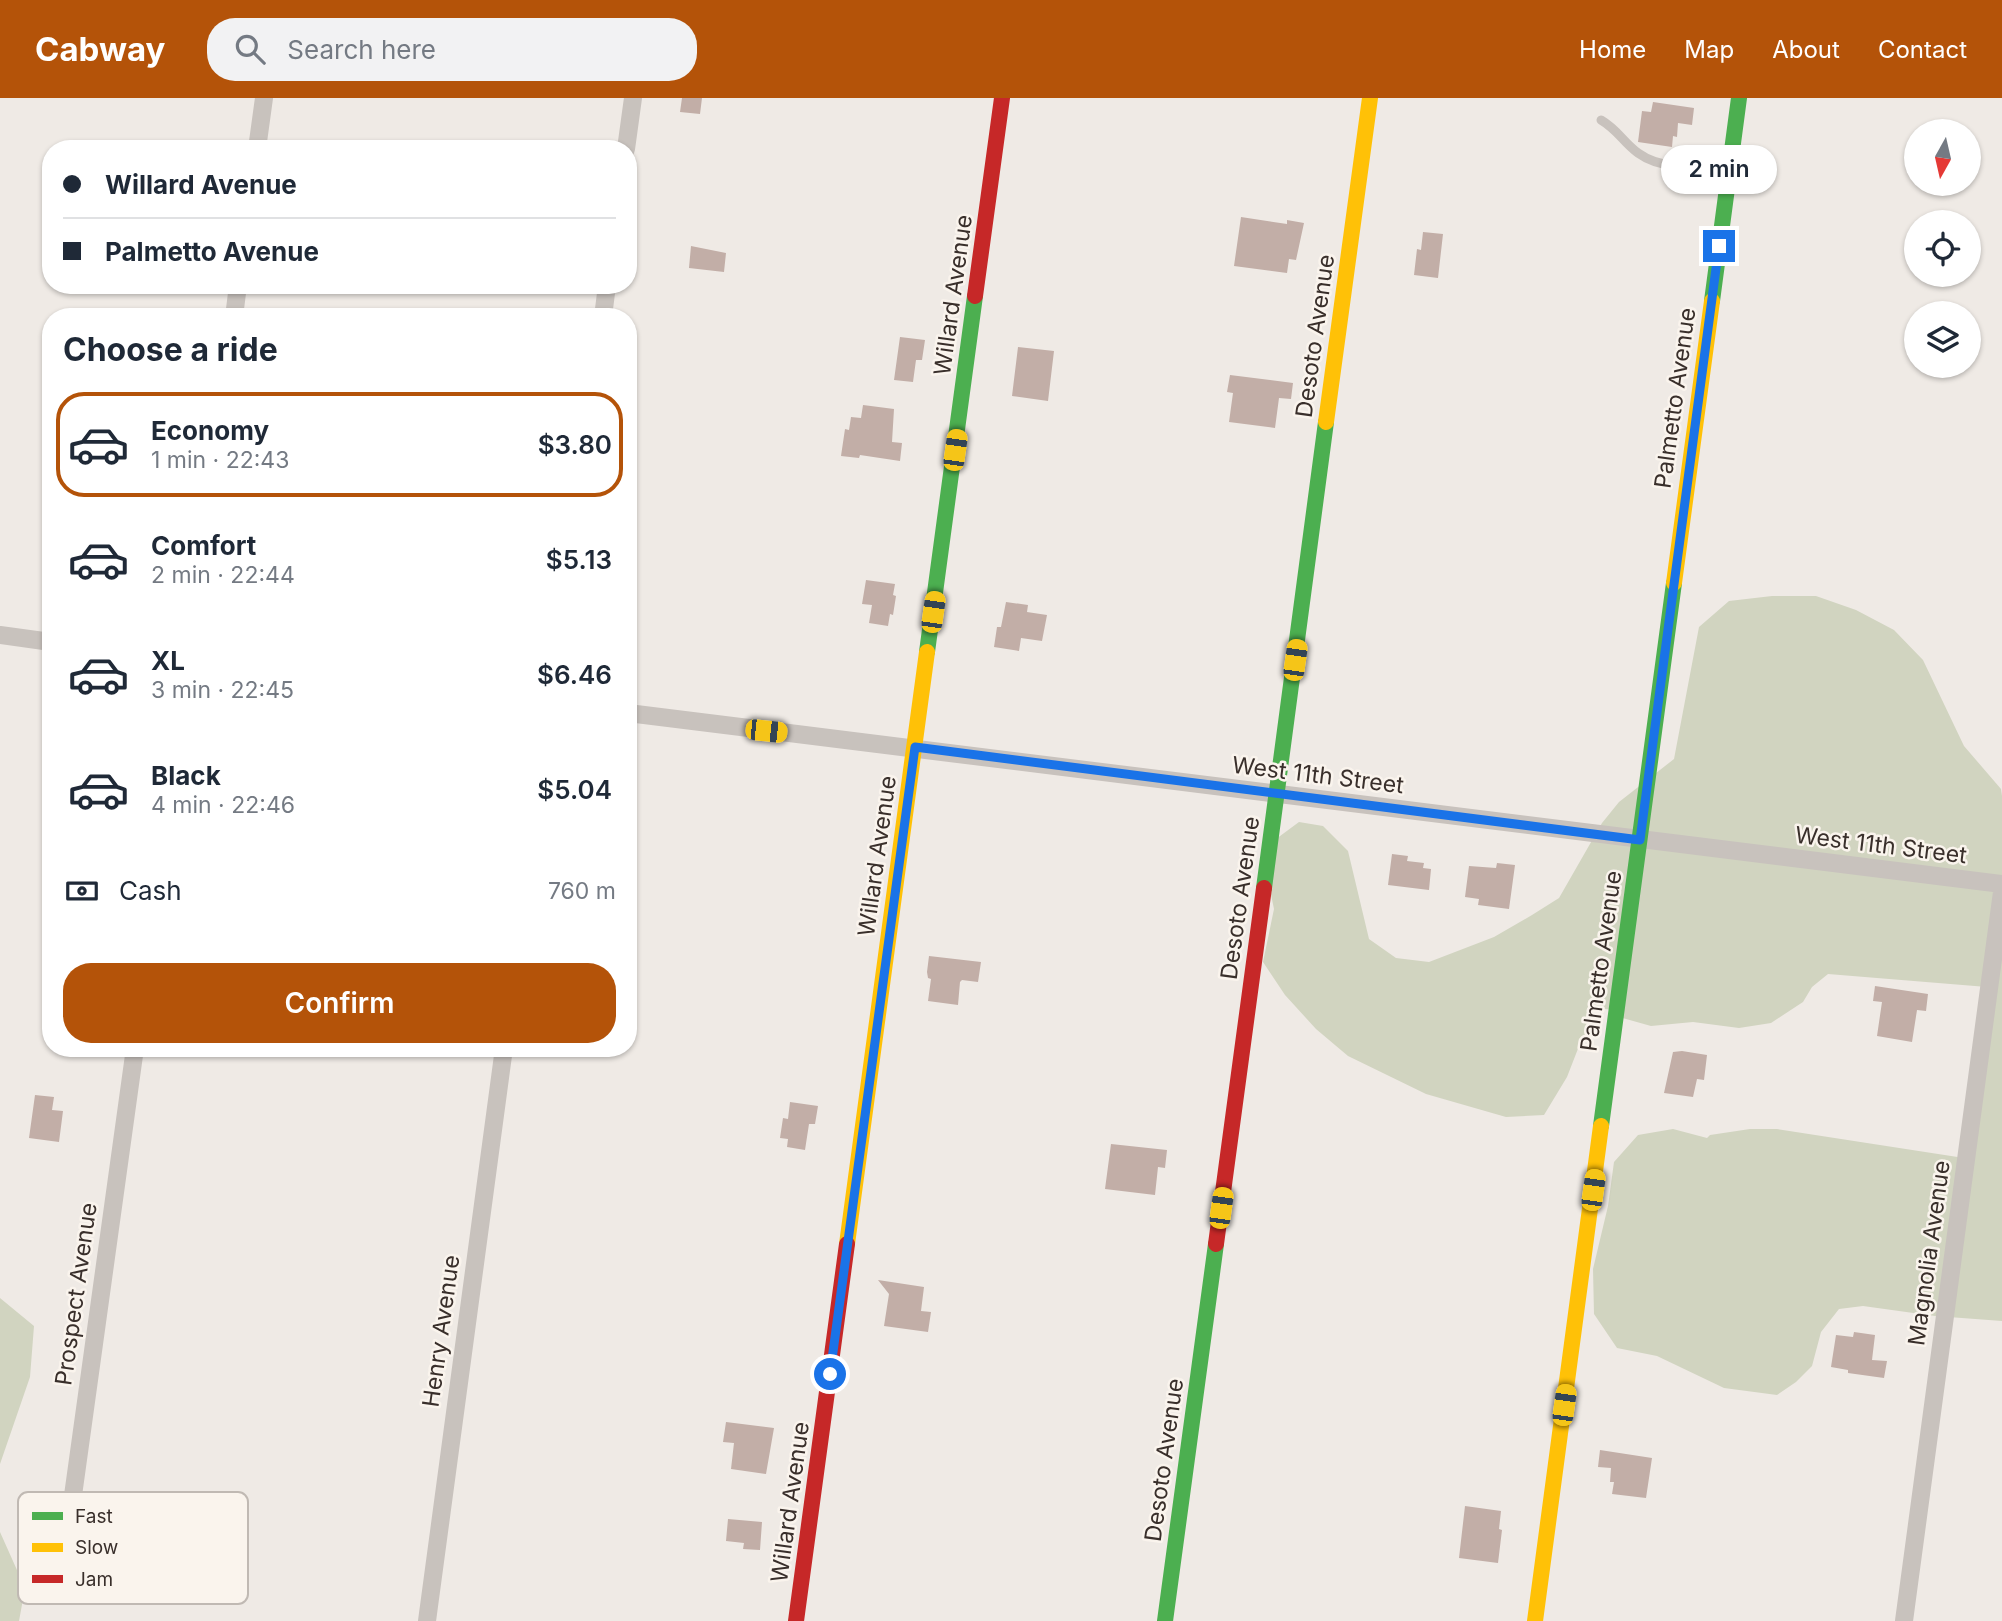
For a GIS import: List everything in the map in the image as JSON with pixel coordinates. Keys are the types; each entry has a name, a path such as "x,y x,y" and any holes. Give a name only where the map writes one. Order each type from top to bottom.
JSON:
{"street":[{"path":"258,140 264,98"},
{"path":"627,140 633,98"},
{"name":"Willard Avenue","path":"796,1621 1002,98"},
{"name":"Desoto Avenue","path":"1165,1621 1370,98"},
{"name":"Palmetto Avenue","path":"1535,1621 1739,98"},
{"path":"0,635 42,641"},
{"name":"West 11th Street","path":"637,714 2002,884"},
{"name":"Magnolia Avenue","path":"1904,1621 2002,892"},
{"name":"Prospect Avenue","path":"73,1492 134,1057"},
{"name":"Henry Avenue","path":"427,1621 503,1057"}],"lane":[{"path":"1601,120 1616,130 1639,154 1656,162 1682,167 1730,164"}],"green space":[{"path":"1772,596 1816,596 1856,610 1894,630 1923,660 1964,746 2001,789 2002,796 2002,1321 1935,1316 1863,1306 1839,1309 1821,1332 1812,1366 1796,1382 1777,1395 1724,1388 1657,1356 1617,1348 1594,1314 1593,1269 1608,1206 1614,1162 1638,1135 1673,1129 1707,1138 1710,1135 1750,1129 1777,1129 1964,1158 1987,987 1828,974 1812,987 1803,1002 1771,1023 1739,1028 1693,1022 1651,1026 1619,1017 1619,1011 1589,1004 1585,1038 1581,1041 1567,1077 1544,1115 1506,1117 1426,1094 1348,1056 1316,1029 1285,995 1263,962 1274,909 1270,890 1276,839 1299,822 1323,826 1348,851 1369,939 1396,958 1429,962 1494,937 1559,898 1602,823 1619,802 1674,759 1699,627 1729,601"},
{"path":"0,1298 34,1326 30,1377 0,1464"},
{"path":"0,1532 18,1572 18,1604 22,1604 19,1621 0,1621"}],"building":[{"path":"682,98 702,98 700,114 680,112"},
{"path":"1653,102 1694,108 1692,125 1678,123 1677,137 1673,136 1672,147 1638,142 1642,111 1651,112"},
{"path":"1241,217 1287,224 1287,220 1304,223 1296,260 1289,259 1287,273 1234,266"},
{"path":"1423,232 1443,234 1438,278 1414,275 1417,249 1421,250"},
{"path":"691,246 726,253 724,272 689,268"},
{"path":"900,337 925,340 922,360 916,360 913,382 894,380"},
{"path":"1018,347 1054,351 1048,401 1012,396"},
{"path":"1230,375 1293,383 1291,399 1279,398 1275,428 1229,422 1233,393 1227,392"},
{"path":"863,405 894,409 892,442 902,443 900,461 860,455 859,458 841,456 845,429 849,430 851,417 861,418"},
{"path":"866,580 895,584 893,615 890,614 888,626 869,623 872,605 862,604"},
{"path":"1006,602 1028,605 1027,612 1047,615 1042,641 1021,638 1019,651 994,647 997,627 1001,627"},
{"path":"1392,854 1408,856 1407,861 1424,863 1423,868 1431,869 1429,890 1388,885"},
{"path":"1497,863 1515,865 1509,909 1478,905 1479,899 1465,897 1469,866 1496,868"},
{"path":"929,956 981,962 978,982 960,982 958,1005 928,1001 931,979 928,978 927,972"},
{"path":"1875,986 1928,994 1926,1011 1917,1010 1912,1042 1877,1036 1882,1002 1873,1001"},
{"path":"1673,1052 1707,1055 1704,1080 1697,1079 1693,1097 1664,1093"},
{"path":"35,1095 54,1097 52,1110 63,1111 59,1142 29,1138"},
{"path":"790,1102 818,1106 815,1124 809,1124 805,1150 787,1147 788,1139 780,1138 783,1118 788,1119"},
{"path":"1111,1144 1167,1150 1165,1168 1158,1167 1155,1195 1105,1189"},
{"path":"878,1280 924,1287 921,1311 931,1312 928,1332 884,1326 889,1294"},
{"path":"1854,1332 1875,1335 1872,1360 1887,1361 1884,1378 1848,1373 1848,1370 1831,1367 1836,1335 1853,1337"},
{"path":"726,1422 774,1428 766,1474 731,1469 734,1443 723,1442"},
{"path":"1600,1450 1652,1458 1646,1498 1612,1494 1614,1482 1610,1482 1611,1468 1598,1467"},
{"path":"1465,1506 1501,1511 1498,1563 1459,1558"},
{"path":"728,1519 762,1522 760,1550 743,1549 744,1543 726,1541"}],"traffic: fast":[{"path":"1712,301 1739,98"},
{"path":"927,652 975,296"},
{"path":"1264,888 1326,422"},
{"path":"1601,1126 1674,583"},
{"path":"1165,1621 1216,1244"}],"traffic: slow":[{"path":"1326,422 1370,98"},
{"path":"1674,583 1712,301"},
{"path":"847,1244 927,652"},
{"path":"1535,1621 1601,1126"}],"traffic: jam":[{"path":"975,296 1002,98"},
{"path":"1216,1244 1264,888"},
{"path":"796,1621 847,1244"}],"route":[{"path":"830,1374 915,747 943,753 1640,840 1719,246"}]}
